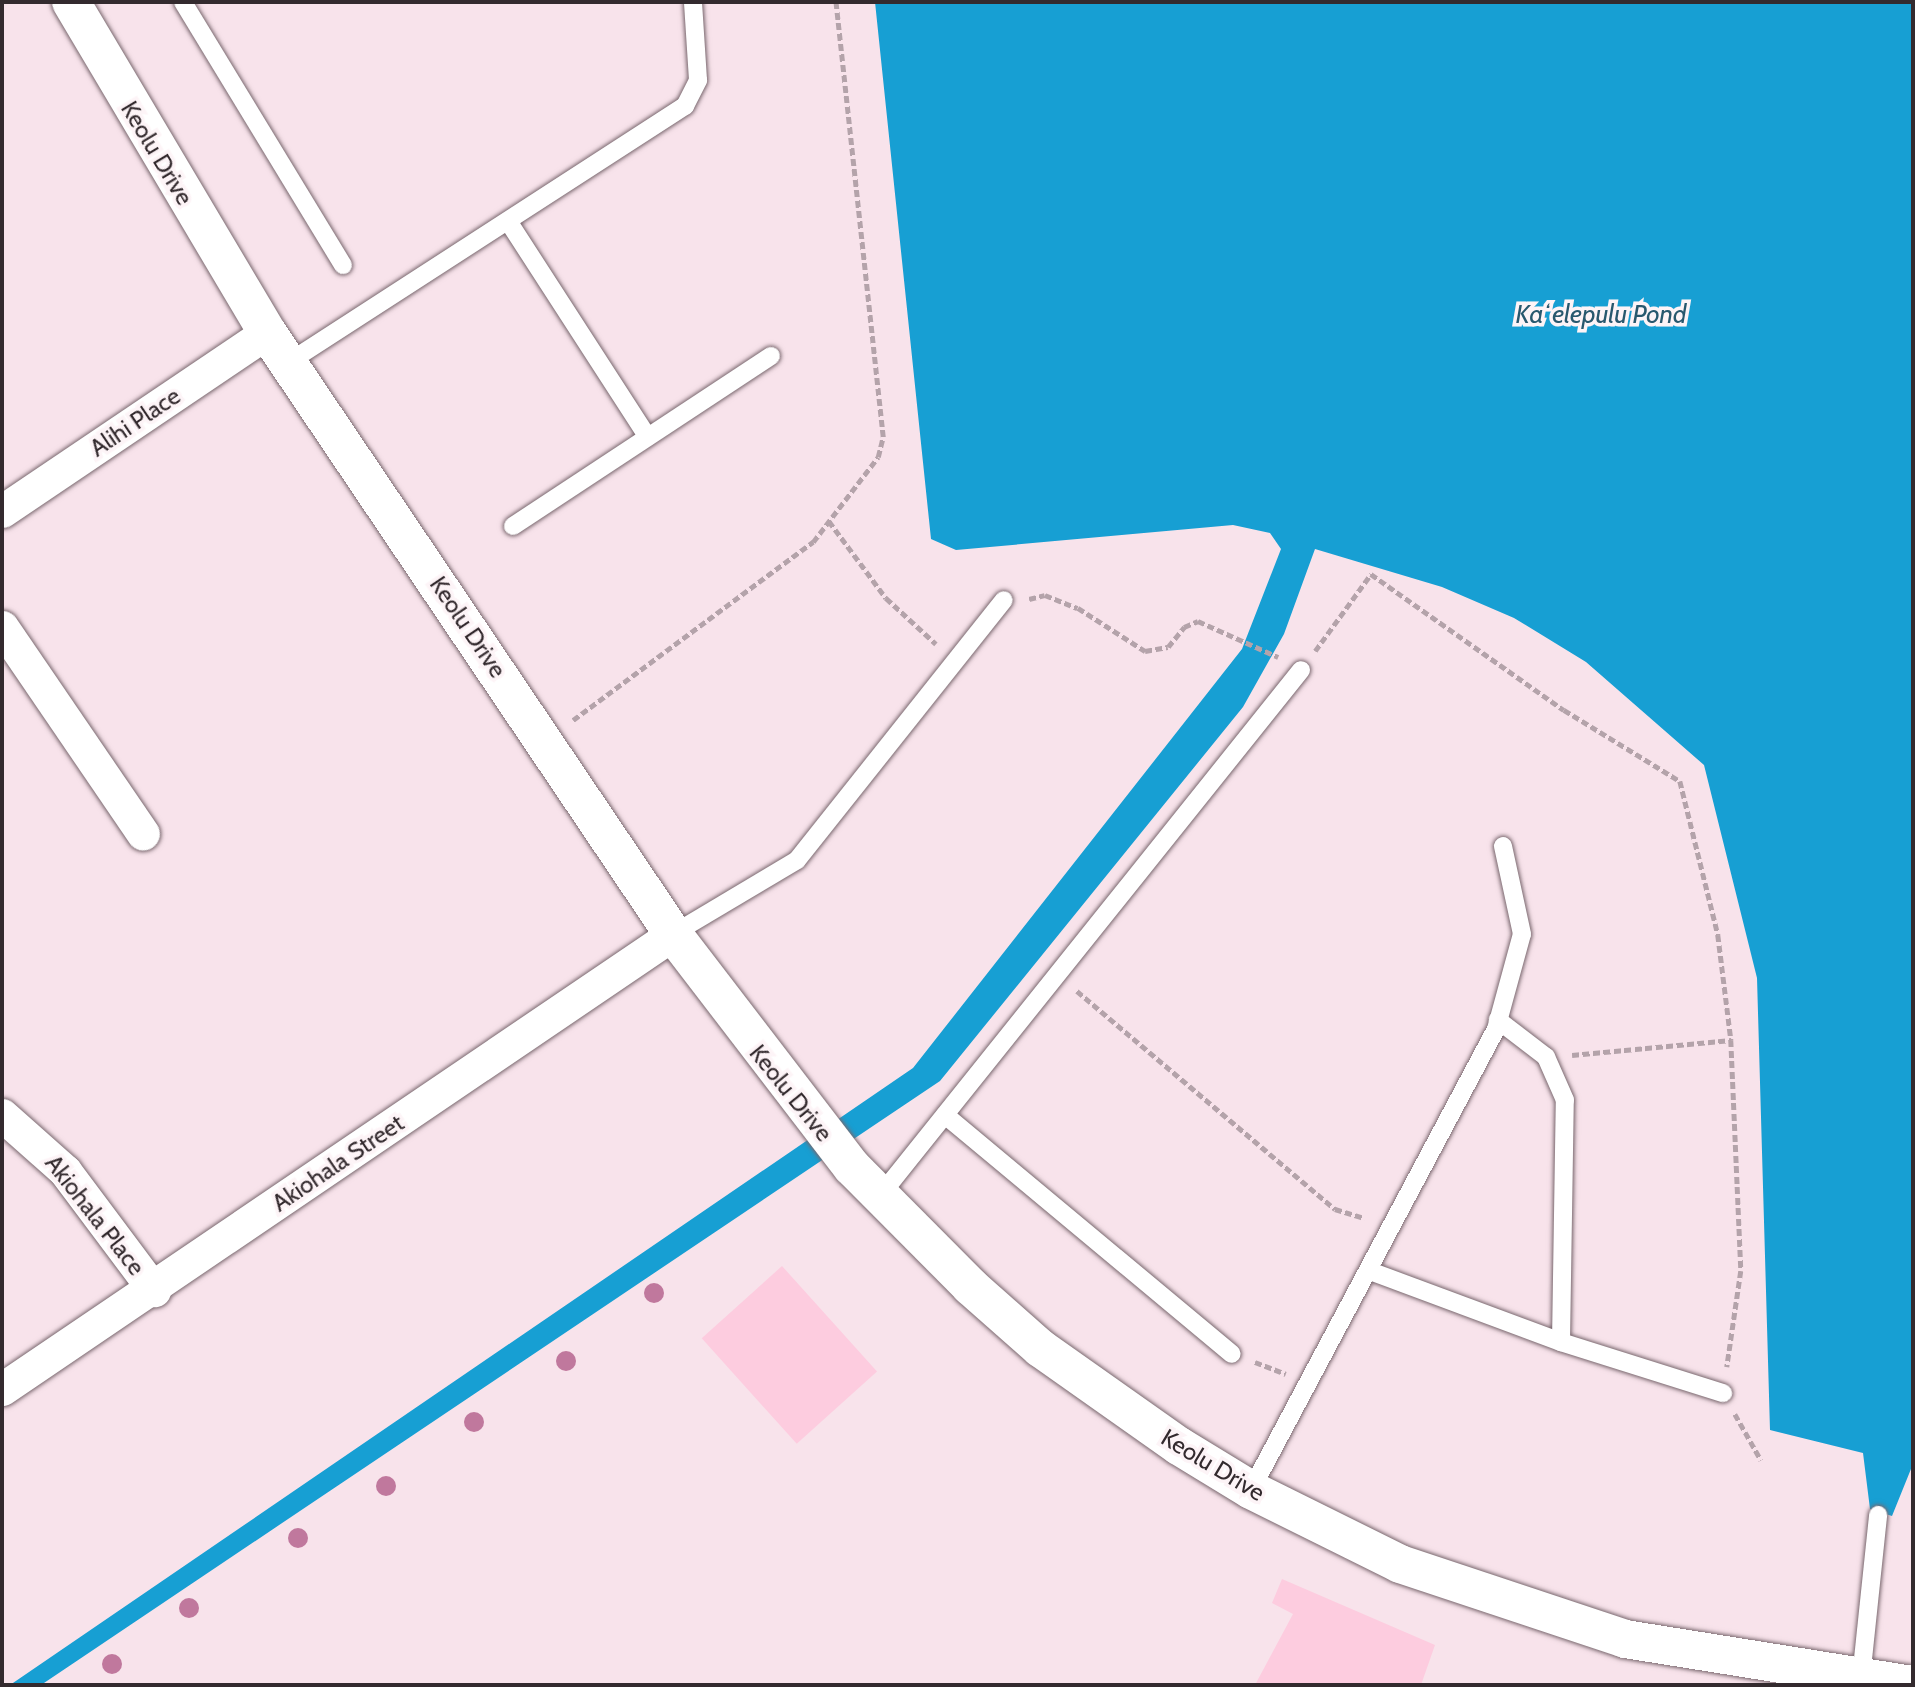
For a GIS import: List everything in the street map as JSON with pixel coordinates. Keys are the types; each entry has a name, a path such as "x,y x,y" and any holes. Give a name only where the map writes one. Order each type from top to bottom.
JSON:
{"main road":[{"name":"Keolu Drive","path":"71,2 278,347 673,934 796,1101 852,1167 879,1197 1040,1348 1251,1490 1400,1563 1567,1623 1808,1678 1861,1678 1913,1685"}],"street":[{"name":"Alihi Place","path":"2,511 278,347"},
{"path":"2,627 143,834"},
{"name":"Akiohala Street","path":"2,1389 154,1290 673,934"},
{"name":"Akiohala Place","path":"2,1115 65,1171 154,1290"}],"lane":[{"path":"183,2 343,265"},
{"path":"278,347 508,221 685,106 698,80 693,2"},
{"path":"508,221 648,437"},
{"path":"513,526 771,356"},
{"path":"673,934 797,860 1004,600"},
{"path":"879,1197 1301,670"},
{"path":"1251,1490 1370,1271 1498,1020 1522,934 1503,846"},
{"path":"1498,1020 1546,1057 1565,1100 1561,1342"},
{"path":"945,1115 1232,1354"},
{"path":"1370,1271 1561,1342 1723,1394"},
{"path":"1861,1678 1878,1515"}],"path":[{"path":"544,741 813,542 878,457 883,437 836,2"},
{"path":"829,521 886,598 956,660"},
{"path":"1301,670 1371,574 1564,710 1680,781 1718,935 1731,1040 1741,1271 1723,1394 1761,1460"},
{"path":"1004,600 1017,609 1038,595 1052,597 1145,651 1168,647 1184,626 1198,621 1233,632 1283,660"},
{"path":"1057,975 1335,1209 1393,1227"},
{"path":"1546,1057 1731,1040"},
{"path":"1232,1354 1310,1382"}],"shaded area":[{"path":"782,1266 877,1372 797,1444 702,1338"},
{"path":"1282,1579 1435,1645 1421,1685 1255,1685 1293,1614 1272,1603"}],"water":[{"name":"Kaʻelepulu Pond","path":"875,2 1913,2 1913,1464 1892,1516 1870,1509 1863,1453 1770,1430 1757,978 1704,765 1586,662 1514,618 1442,587 1315,549 1284,634 1243,707 940,1081 41,1685 10,1685 913,1068 1242,649 1281,549 1270,533 1233,525 956,550 931,539"}]}
